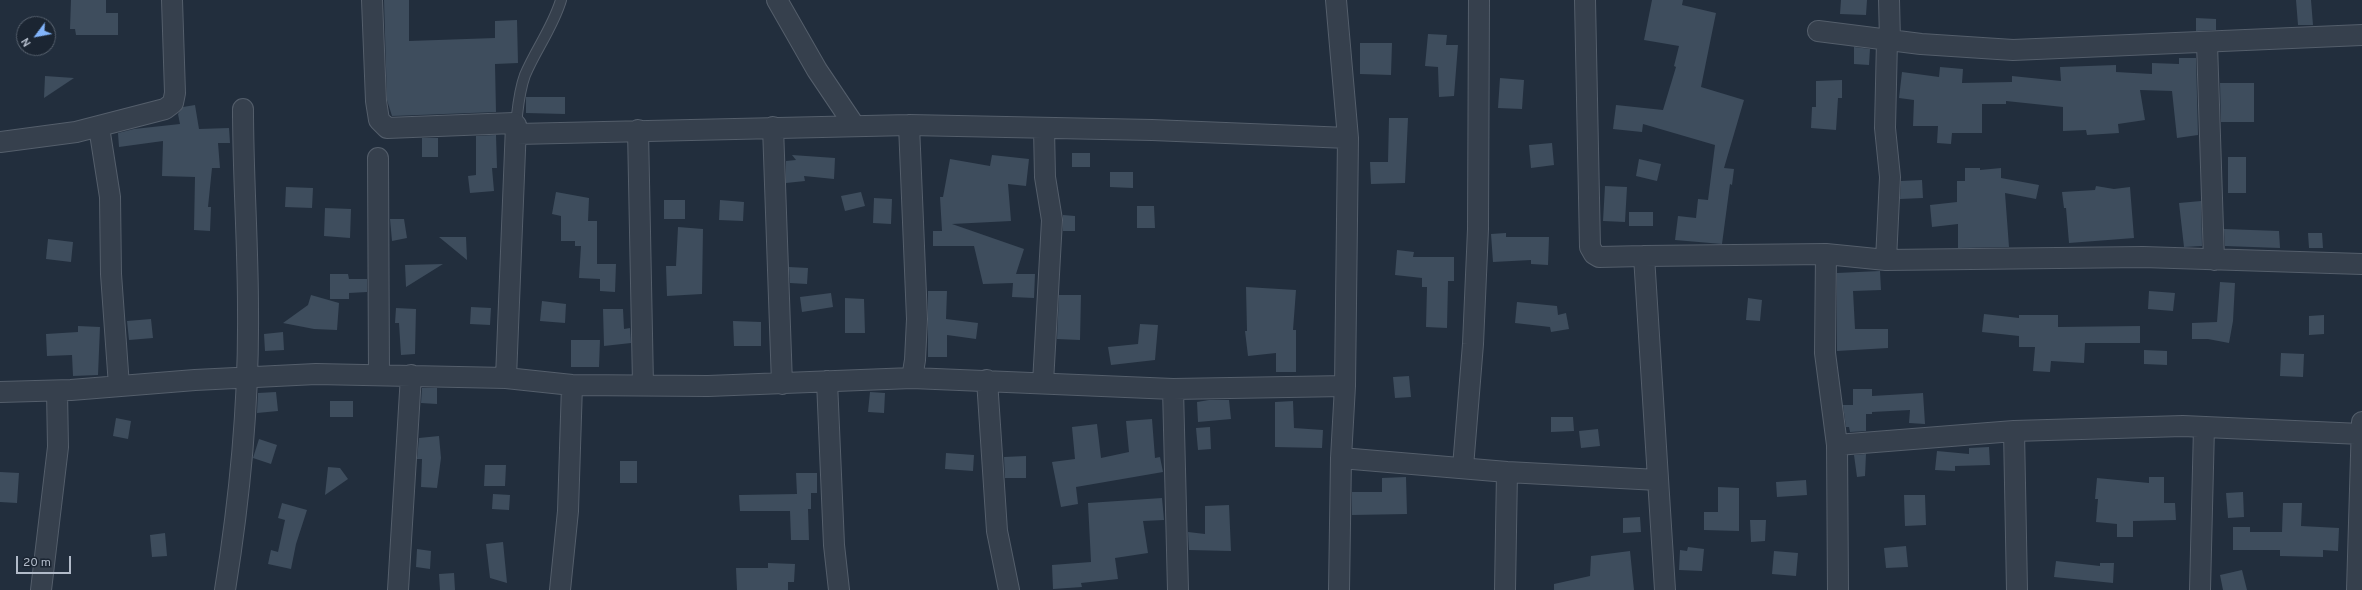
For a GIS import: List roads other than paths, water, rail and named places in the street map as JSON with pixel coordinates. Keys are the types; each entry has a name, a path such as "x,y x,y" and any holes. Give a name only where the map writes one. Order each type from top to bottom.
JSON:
{"street":[{"path":"0,142 76,132 164,109 172,103 175,93 172,0"},
{"path":"372,0 376,102 379,120 387,128 638,130 909,125 1044,129 1152,130 1348,138"},
{"path":"777,0 817,70 854,125"},
{"path":"1336,0 1337,26 1348,138 1345,386 1341,458 1339,590"},
{"path":"1463,467 1473,344 1478,229 1479,0"},
{"path":"1585,0 1590,247 1594,254 1599,257 1826,254 1886,260 2143,257 2362,264"},
{"path":"1886,260 1890,177 1885,128 1889,40 1889,0"},
{"path":"1818,31 1889,40 2013,50 2207,43 2362,35"},
{"path":"2207,43 2214,260"},
{"path":"226,590 245,433 247,377 248,302 243,109"},
{"path":"909,125 917,319 915,360 912,378"},
{"path":"99,126 110,197 111,274 119,386"},
{"path":"773,127 782,384"},
{"path":"506,378 516,129"},
{"path":"1043,383 1052,220 1045,177 1044,129"},
{"path":"638,130 643,385"},
{"path":"378,158 379,375"},
{"path":"1826,254 1825,353 1837,445 1838,590"},
{"path":"1644,256 1665,590"},
{"path":"0,392 56,391 247,377 316,374 506,378 572,385 782,384 912,378 1173,388 1345,386"},
{"path":"398,590 411,375"},
{"path":"987,380 997,531 1010,590"},
{"path":"827,381 834,545 839,590"},
{"path":"560,590 568,511 572,385"},
{"path":"1173,388 1178,590"},
{"path":"41,590 58,447 56,391"},
{"path":"2357,590 2362,422"},
{"path":"1837,445 2014,431 2204,427 2362,434"},
{"path":"2200,590 2204,427"},
{"path":"2014,431 2018,590"},
{"path":"1341,458 1463,467 1507,472 1658,480"},
{"path":"1505,590 1507,472"}],"lane":[{"path":"516,129 521,89 526,75 556,17 561,0"}]}
